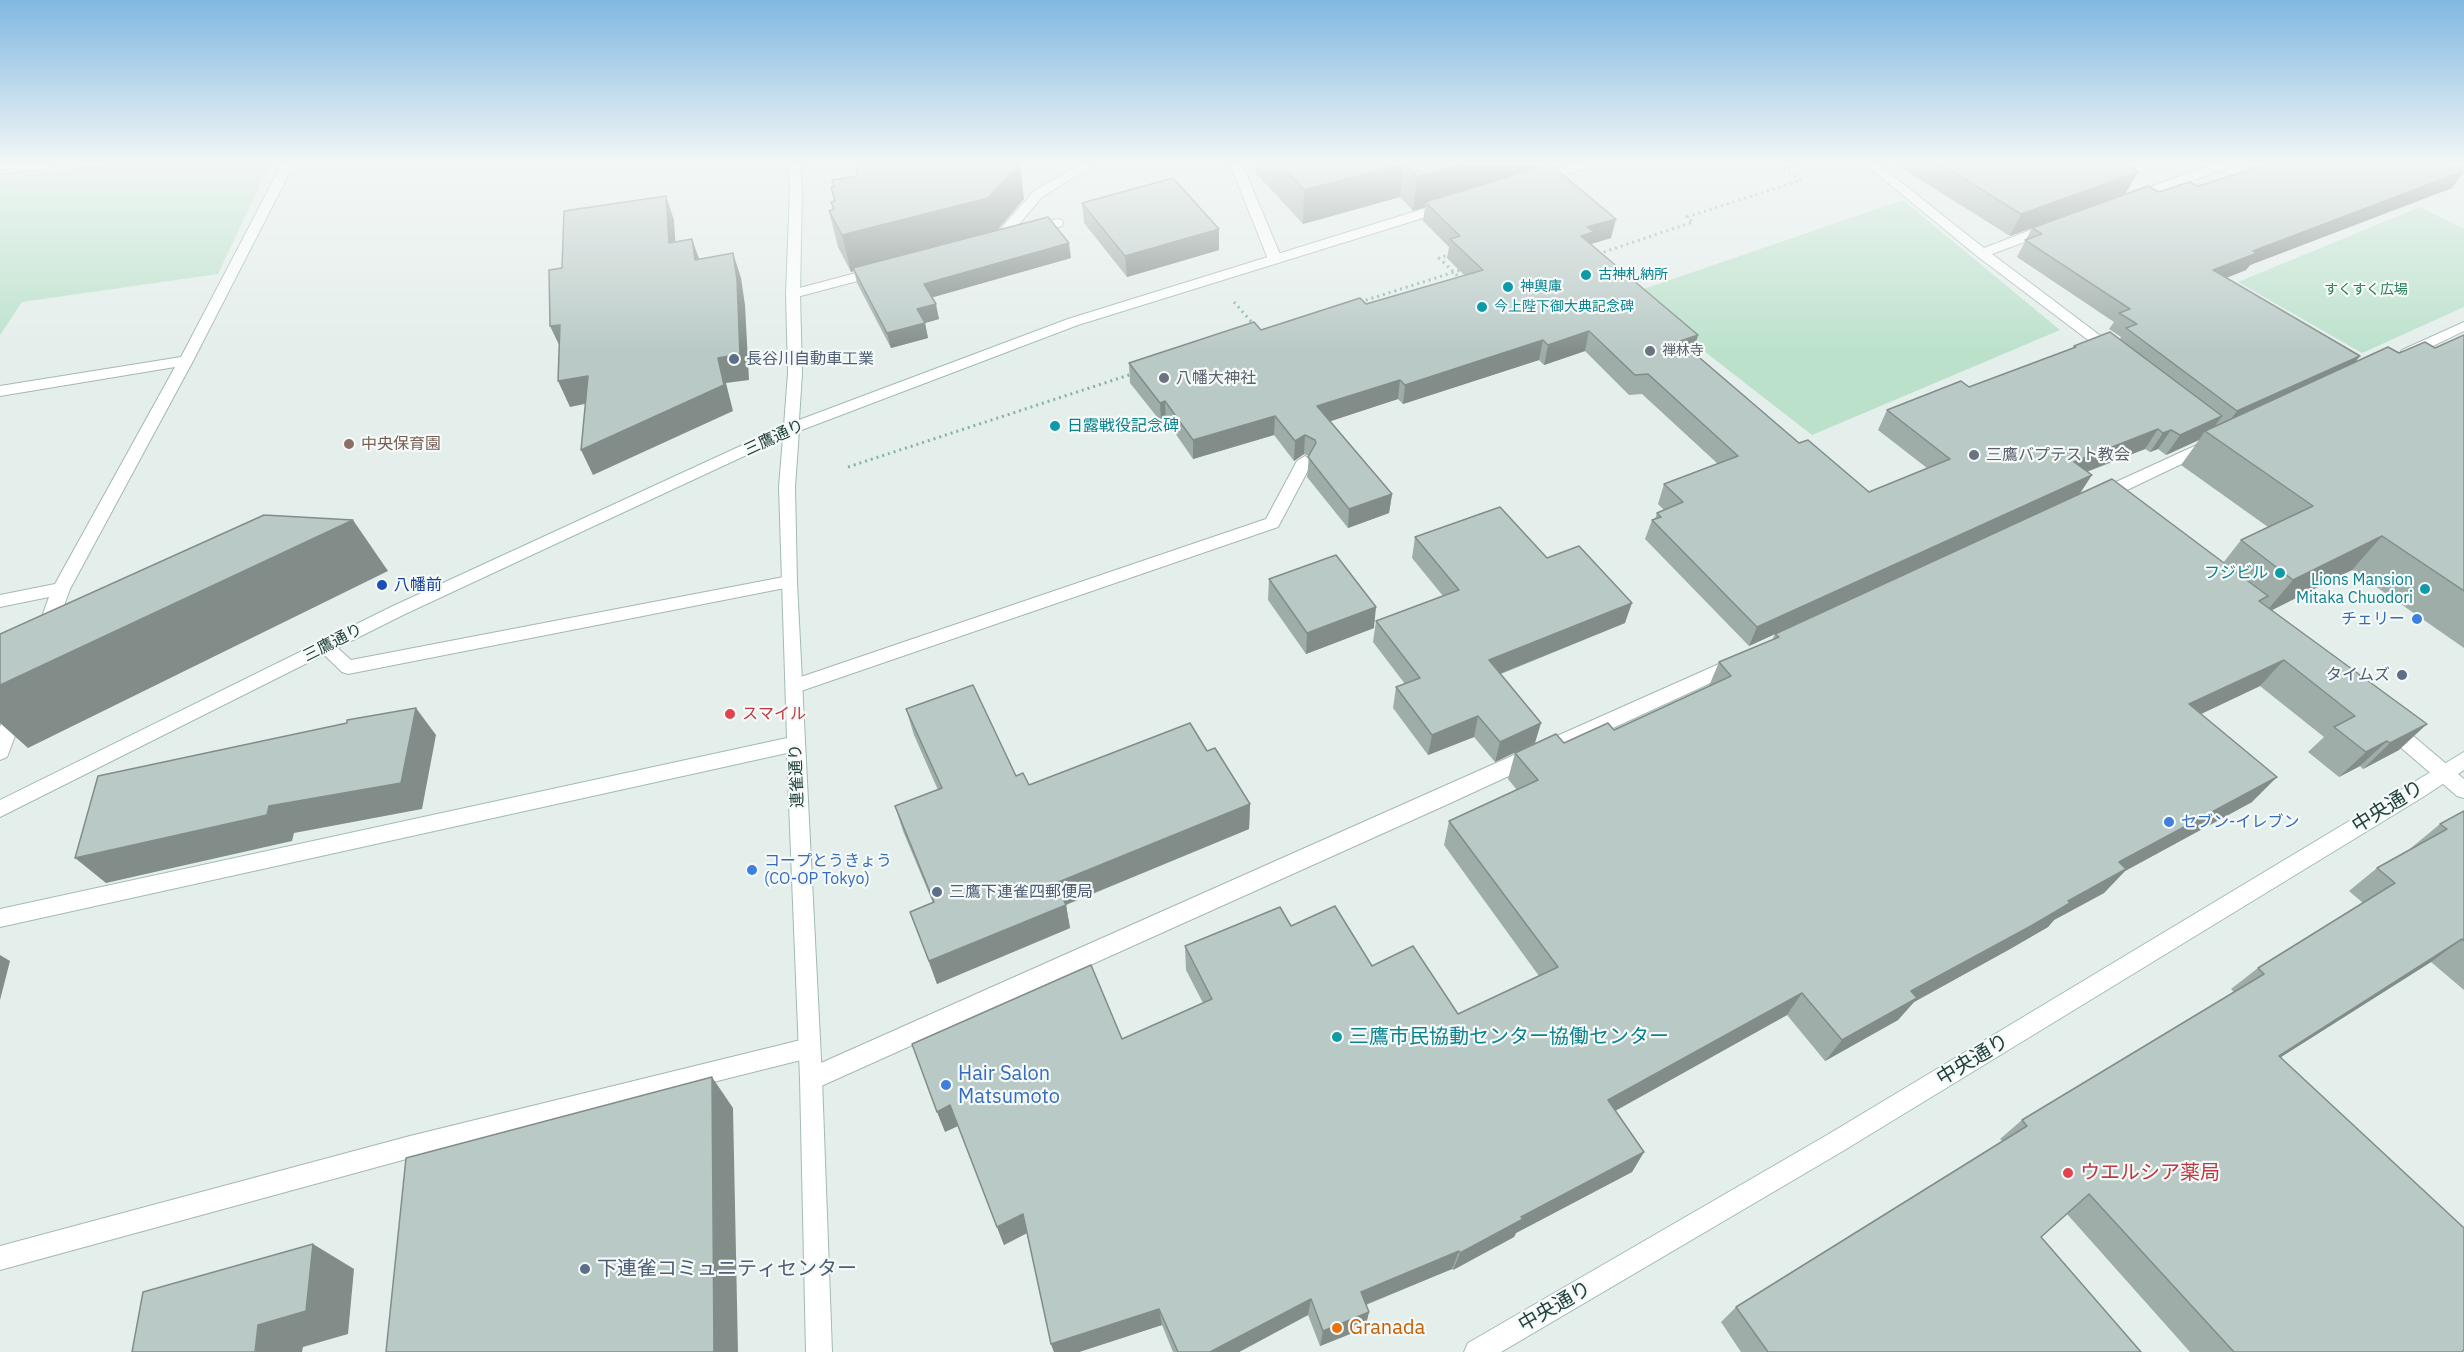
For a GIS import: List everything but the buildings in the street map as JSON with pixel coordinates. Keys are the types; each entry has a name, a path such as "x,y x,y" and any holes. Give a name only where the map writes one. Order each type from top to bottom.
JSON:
{"street":[{"path":"41,644 61,589 186,361 255,227"},
{"name":"連雀通り","path":"795,227 795,374 787,487 789,582 811,1079 819,1352"},
{"path":"1007,227 995,240 1042,227"},
{"path":"1262,227 1275,259"},
{"name":"三鷹通り","path":"0,809 399,610 790,429 1073,322 1379,227"},
{"path":"1950,227 2121,359"},
{"path":"1982,253 2051,227"},
{"path":"794,294 897,266"},
{"path":"2391,360 2464,326"},
{"path":"0,392 186,361"},
{"path":"2080,505 2219,434"},
{"path":"795,686 1272,523 1305,461"},
{"path":"2102,495 2120,510"},
{"path":"325,647 348,667 789,582"},
{"path":"0,601 61,589"},
{"path":"811,1079 1428,804 1754,655"},
{"path":"0,752 20,698"},
{"path":"2376,716 2464,790"},
{"path":"0,918 795,744"},
{"name":"中央通り","path":"1478,1352 1835,1143 2464,760"},
{"path":"0,1258 409,1158 809,1048"}],"path":[{"path":"1594,255 1678,227"},
{"path":"1460,251 1439,258 1462,280"},
{"path":"1352,304 1465,268"},
{"path":"1229,296 1262,333"},
{"path":"848,467 1136,372"}],"green space":[{"path":"0,227 240,227 218,274 22,302 0,335"},
{"path":"1824,227 1936,227 2060,330 1812,435 1691,341 1638,291"},
{"name":"すくすく広場","path":"2371,227 2460,227 2464,229 2464,307 2362,353 2238,282"}],"place":[{"name":"古神札納所","path":"1586,275"},
{"name":"神輿庫","path":"1508,287"},
{"name":"今上陛下御大典記念碑","path":"1482,307"},
{"name":"禅林寺","path":"1650,351"},
{"name":"長谷川自動車工業","path":"734,359"},
{"name":"八幡大神社","path":"1164,378"},
{"name":"日露戦役記念碑","path":"1055,426"},
{"name":"中央保育園","path":"349,444"},
{"name":"三鷹バプテスト教会","path":"1974,455"},
{"name":"フジビル","path":"2280,573"},
{"name":"八幡前","path":"382,585"},
{"name":"Lions Mansion Mitaka Chuodori","path":"2425,589"},
{"name":"チェリー","path":"2417,619"},
{"name":"タイムズ","path":"2402,675"},
{"name":"スマイル","path":"730,714"},
{"name":"セブン-イレブン","path":"2169,822"},
{"name":"コープとうきょう (CO-OP Tokyo)","path":"752,870"},
{"name":"三鷹下連雀四郵便局","path":"937,892"},
{"name":"三鷹市民協動センター協働センター","path":"1337,1037"},
{"name":"Hair Salon Matsumoto","path":"946,1085"},
{"name":"ウエルシア薬局","path":"2068,1173"},
{"name":"下連雀コミュニティセンター","path":"585,1269"},
{"name":"Granada","path":"1337,1328"}]}
